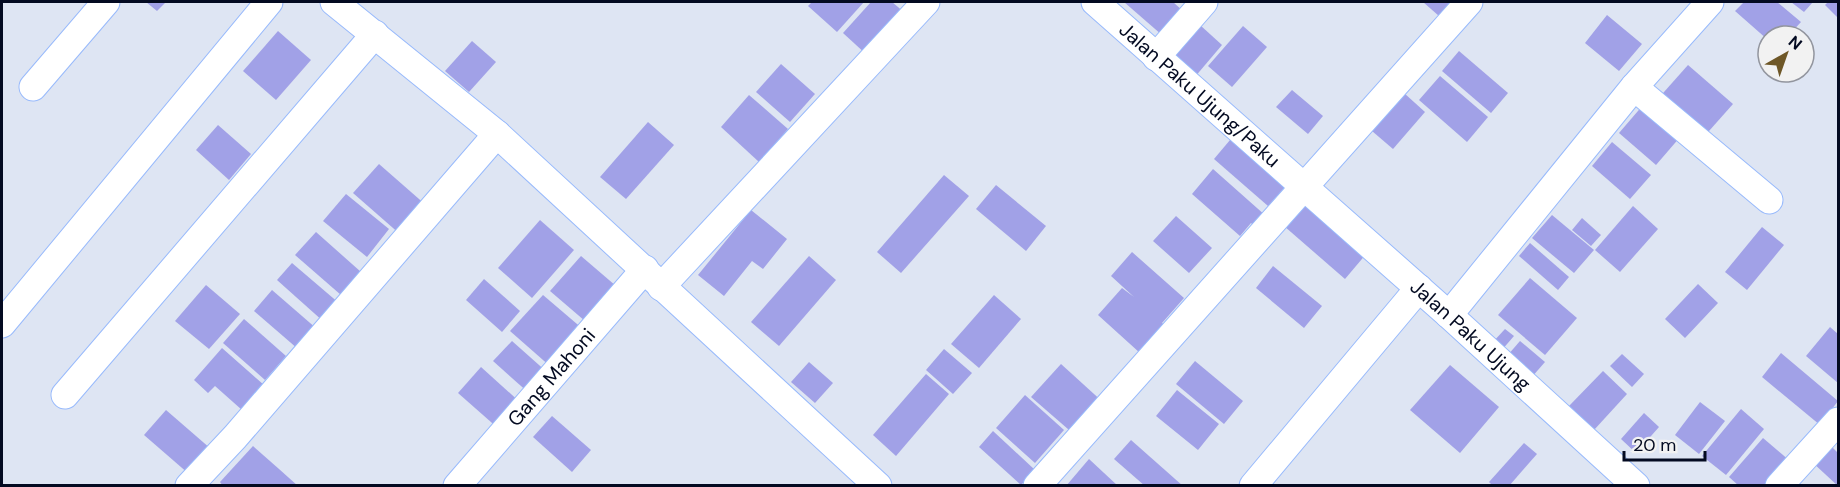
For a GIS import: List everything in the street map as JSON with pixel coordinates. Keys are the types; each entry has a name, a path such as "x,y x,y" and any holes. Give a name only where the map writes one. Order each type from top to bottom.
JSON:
{"street":[{"path":"33,87 106,2"},
{"path":"2,324 269,2"},
{"path":"334,2 497,134 878,486"},
{"name":"Gang Mahoni","path":"457,486 653,278 926,2"},
{"name":"Jalan Paku Ujung/Paku","path":"1095,2 1304,188"},
{"path":"1156,57 1204,2"},
{"path":"1037,486 1469,2"},
{"path":"1449,315 1634,87 1710,2"},
{"path":"65,395 375,34"},
{"path":"1634,87 1769,200"},
{"path":"189,486 497,134"},
{"name":"Jalan Paku Ujung","path":"1304,188 1419,288 1636,486"},
{"path":"1253,486 1419,288"},
{"path":"1779,486 1839,421"}],"building":[{"path":"146,2 166,2 157,11"},
{"path":"812,2 864,2 837,32 808,6"},
{"path":"871,2 892,2 905,13 867,55 843,33"},
{"path":"1124,2 1173,2 1183,11 1162,35"},
{"path":"1423,2 1451,2 1439,16"},
{"path":"1744,2 1777,2 1801,22 1799,24 1756,24 1756,29 1735,11"},
{"path":"1791,2 1813,2 1804,12"},
{"path":"1828,2 1838,2 1838,18 1825,5"},
{"path":"1607,15 1642,44 1619,71 1585,43"},
{"path":"1200,25 1222,45 1194,78 1172,59"},
{"path":"1243,26 1267,47 1232,87 1208,66"},
{"path":"278,31 311,60 276,100 243,71"},
{"path":"472,41 496,62 469,92 445,71"},
{"path":"1459,51 1508,93 1491,113 1442,71"},
{"path":"781,64 815,94 790,122 756,92"},
{"path":"1688,65 1733,104 1701,140 1656,101"},
{"path":"1440,76 1488,117 1467,142 1419,100"},
{"path":"1292,90 1323,116 1308,134 1276,107"},
{"path":"1404,93 1425,112 1393,149 1372,131"},
{"path":"749,95 788,129 759,162 721,127"},
{"path":"1644,104 1681,136 1656,165 1619,133"},
{"path":"648,122 674,145 626,199 600,177"},
{"path":"218,125 251,154 229,180 196,150"},
{"path":"1230,140 1285,187 1268,206 1214,159"},
{"path":"1612,142 1651,175 1630,199 1592,166"},
{"path":"379,164 427,206 401,235 353,193"},
{"path":"1213,169 1266,216 1256,228 1251,223 1240,236 1192,194"},
{"path":"944,175 969,196 901,273 877,252"},
{"path":"996,185 1046,226 1026,251 976,209"},
{"path":"346,194 389,229 367,257 323,221"},
{"path":"1307,200 1367,253 1345,279 1284,226"},
{"path":"1633,206 1658,229 1620,272 1595,250"},
{"path":"751,210 787,239 763,269 752,261 724,296 698,275"},
{"path":"1552,215 1594,250 1574,273 1532,238"},
{"path":"1176,216 1212,248 1189,273 1153,241"},
{"path":"1582,218 1601,235 1591,246 1572,230"},
{"path":"540,220 574,250 532,298 498,268"},
{"path":"1762,227 1784,245 1747,290 1725,272"},
{"path":"316,232 361,272 341,295 295,255"},
{"path":"1530,243 1569,277 1558,290 1519,256"},
{"path":"1132,252 1184,298 1162,323 1165,325 1140,353 1098,315 1122,288 1134,297 1111,276"},
{"path":"581,256 616,286 585,321 550,291"},
{"path":"809,256 836,280 779,346 751,322"},
{"path":"292,263 340,304 324,322 277,280"},
{"path":"1273,266 1322,306 1304,328 1256,288"},
{"path":"1530,278 1577,318 1545,355 1498,315"},
{"path":"484,279 520,311 502,332 466,300"},
{"path":"1698,284 1718,303 1685,338 1665,319"},
{"path":"206,285 240,314 209,349 175,321"},
{"path":"272,290 317,329 298,349 254,311"},
{"path":"543,295 584,330 551,367 510,331"},
{"path":"994,295 1021,319 979,368 951,344"},
{"path":"244,319 286,356 265,380 223,343"},
{"path":"1830,327 1838,334 1838,383 1806,356"},
{"path":"1505,329 1514,336 1501,351 1492,343"},
{"path":"512,341 548,373 530,394 493,361"},
{"path":"1520,341 1545,362 1531,378 1507,356"},
{"path":"222,348 264,385 242,410 215,386 208,393 194,380"},
{"path":"944,349 972,373 953,394 926,370"},
{"path":"1781,353 1838,401 1820,425 1762,377"},
{"path":"1622,354 1644,374 1632,387 1610,366"},
{"path":"1195,361 1243,401 1224,424 1176,384"},
{"path":"809,362 833,383 815,403 791,382"},
{"path":"1061,364 1105,404 1076,436 1031,397"},
{"path":"1450,365 1499,407 1460,453 1410,410"},
{"path":"481,367 522,404 500,430 458,393"},
{"path":"1603,371 1627,394 1594,430 1569,406"},
{"path":"926,374 949,394 896,456 873,435"},
{"path":"1177,390 1219,424 1198,450 1156,416"},
{"path":"1025,395 1064,430 1035,463 996,428"},
{"path":"1700,402 1725,421 1699,454 1675,435"},
{"path":"1741,409 1764,429 1726,475 1702,456"},
{"path":"166,410 211,449 189,474 144,435"},
{"path":"1644,413 1659,427 1636,453 1621,439"},
{"path":"552,416 591,450 572,472 533,437"},
{"path":"993,431 1035,470 1021,485 979,447"},
{"path":"1763,438 1790,461 1769,486 1739,486 1729,477"},
{"path":"1131,440 1183,486 1145,486 1114,459"},
{"path":"1524,443 1537,454 1509,486 1493,486 1489,482"},
{"path":"1829,444 1838,453 1838,486 1812,462"},
{"path":"253,446 298,486 223,486 220,482"},
{"path":"1089,459 1118,486 1066,486"}]}
